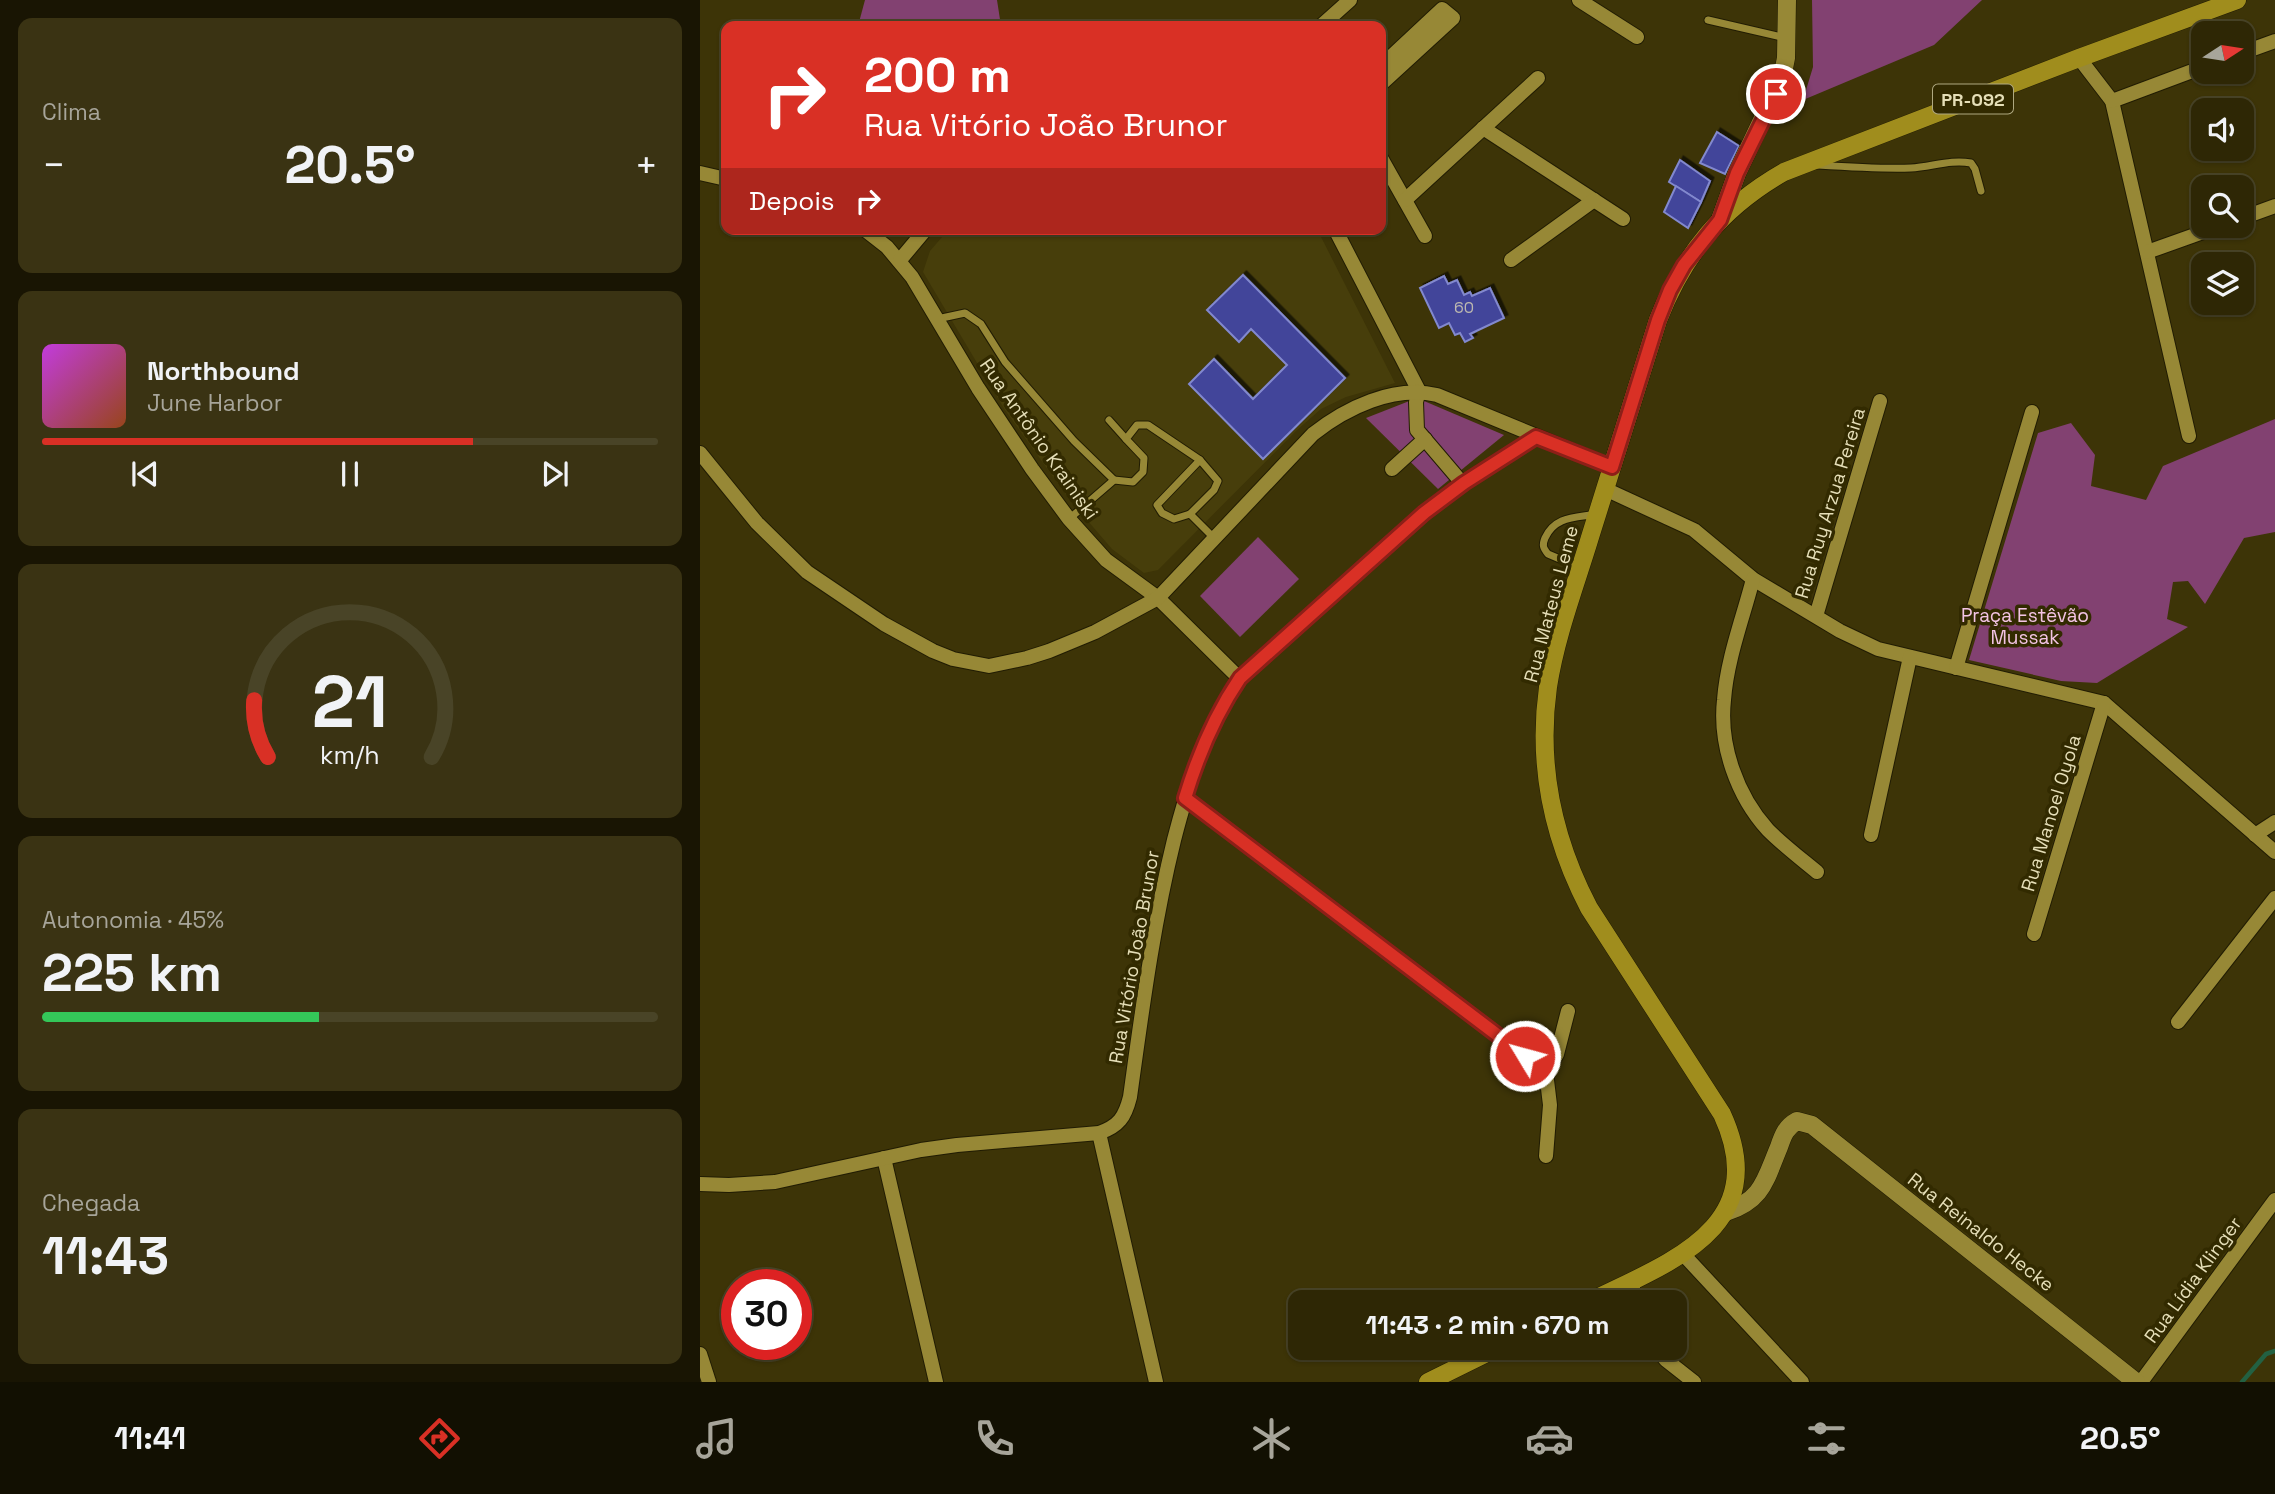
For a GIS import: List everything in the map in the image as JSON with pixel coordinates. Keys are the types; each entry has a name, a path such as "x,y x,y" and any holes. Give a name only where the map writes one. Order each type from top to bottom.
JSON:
{"main road":[{"name":"PR-092","path":"1720,220 1764,183 1802,164 2238,0"},
{"name":"Rua Mateus Leme","path":"1612,1290 1684,1254 1707,1234 1726,1212 1734,1192 1736,1160 1729,1127 1589,908 1561,846 1547,781 1545,752 1548,687 1560,636 1658,320 1684,265 1720,220"},
{"path":"1428,1382 1473,1360"}],"street":[{"path":"1327,21 1350,0"},
{"path":"1579,0 1637,37"},
{"name":"Rua Mateus Leme","path":"1720,220 1737,173 1782,78 1787,38 1787,0"},
{"path":"1386,61 1442,9 1453,18 1386,79"},
{"path":"2254,49 2275,41"},
{"path":"2078,58 2112,101 2189,436"},
{"path":"2112,101 2191,71"},
{"path":"1405,200 1538,78"},
{"path":"1483,128 1623,219"},
{"path":"1386,168 1425,236"},
{"path":"700,173 721,178"},
{"path":"1511,260 1594,200"},
{"path":"2254,214 2275,206"},
{"name":"Rua Antônio Krainiski","path":"871,235 900,260 912,277 1012,440 1069,519 1106,559 1158,598 1240,678"},
{"path":"900,260 921,235"},
{"path":"1338,235 1419,391 1416,402 1417,430 1463,484"},
{"path":"2147,252 2191,236"},
{"path":"700,453 757,523 807,572 905,637 953,659 989,666 1027,658 1095,632 1158,598 1313,434 1331,420 1375,401 1419,391 1459,403 1612,467"},
{"name":"Rua Ruy Arzua Pereira","path":"1816,616 1880,401"},
{"path":"1956,668 2032,412"},
{"name":"Rua Vitório João Brunor","path":"1099,1133 1113,1128 1127,1110 1158,912 1185,798 1200,753 1227,697 1240,678 1424,513 1536,437"},
{"path":"1392,469 1425,439"},
{"path":"1605,489 1693,530 1753,579 1878,649 2104,703 2275,852"},
{"path":"1753,579 1726,679 1723,702 1727,748 1733,770 1753,811 1782,844 1817,872"},
{"path":"1871,835 1910,657"},
{"name":"Rua Manoel Oyola","path":"2034,934 2104,703"},
{"path":"1185,798 1546,1072"},
{"path":"2255,835 2275,822"},
{"path":"2178,1021 2275,898"},
{"path":"1546,1156 1550,1105 1546,1072 1557,1054 1568,1012"},
{"name":"Rua Reinaldo Hecke","path":"1726,1212 1743,1206 1754,1198 1762,1187 1785,1130 1797,1121 1812,1125 2139,1382"},
{"path":"700,1184 740,1185 786,1181 884,1158 957,1145 1099,1133 1156,1382"},
{"path":"884,1158 936,1382"},
{"name":"Rua Lídia Klinger","path":"2139,1382 2275,1200"},
{"path":"1684,1254 1802,1382"},
{"path":"1630,1281 1633,1290"},
{"path":"700,1354 709,1382"},
{"path":"1666,1360 1694,1382"}],"lane":[{"path":"1708,20 1787,38"},
{"path":"1802,164 1885,169 1961,161 1971,163 1981,191"},
{"path":"937,320 964,313 981,324 1005,362 1074,442 1114,480 1133,482 1143,472 1144,458 1109,419"},
{"path":"1126,439 1137,425 1148,425 1200,460 1217,481 1214,490 1190,514 1174,519 1162,513 1157,505 1200,460"},
{"path":"1069,519 1114,480"},
{"path":"1190,514 1214,538"},
{"path":"1581,568 1548,554 1543,542 1551,526 1559,521 1597,514"}],"shaded area":[{"path":"944,235 1320,235 1395,383 1346,397 1321,409 1158,570 1144,573 1112,549 1069,499 1005,410 923,272 930,251"}],"green space":[{"path":"865,0 997,0 1000,21 859,21"},
{"path":"1812,0 1982,0 1934,45 1803,100 1813,67"},
{"path":"1417,398 1504,435 1438,489 1366,418"},
{"name":"Praça Estêvão Mussak","path":"2275,419 2275,532 2244,538 2205,604 2188,581 2173,582 2167,619 2188,627 2097,683 2061,681 1969,660 2038,433 2071,423 2095,455 2091,486 2146,500 2163,466"},
{"path":"1258,537 1299,579 1240,637 1200,596"}],"building":[{"path":"1717,132 1739,146 1725,174 1700,163"},
{"path":"1680,160 1710,181 1701,202 1669,182"},
{"path":"1676,186 1701,202 1688,228 1664,212"},
{"path":"1243,275 1345,378 1263,459 1189,384 1214,359 1253,399 1287,365 1251,329 1239,342 1207,310"},
{"path":"1444,276 1448,284 1457,280 1464,295 1470,292 1472,296 1490,288 1504,318 1470,334 1473,338 1465,342 1460,333 1455,335 1449,323 1439,328 1420,288"}],"waterway":[{"path":"2242,1382 2266,1354 2275,1351"}],"route":[{"path":"1525,1056 1185,798 1200,753 1217,715 1240,678 1441,499 1536,437 1612,467 1670,290 1684,265 1720,220 1737,173 1776,94"}]}
